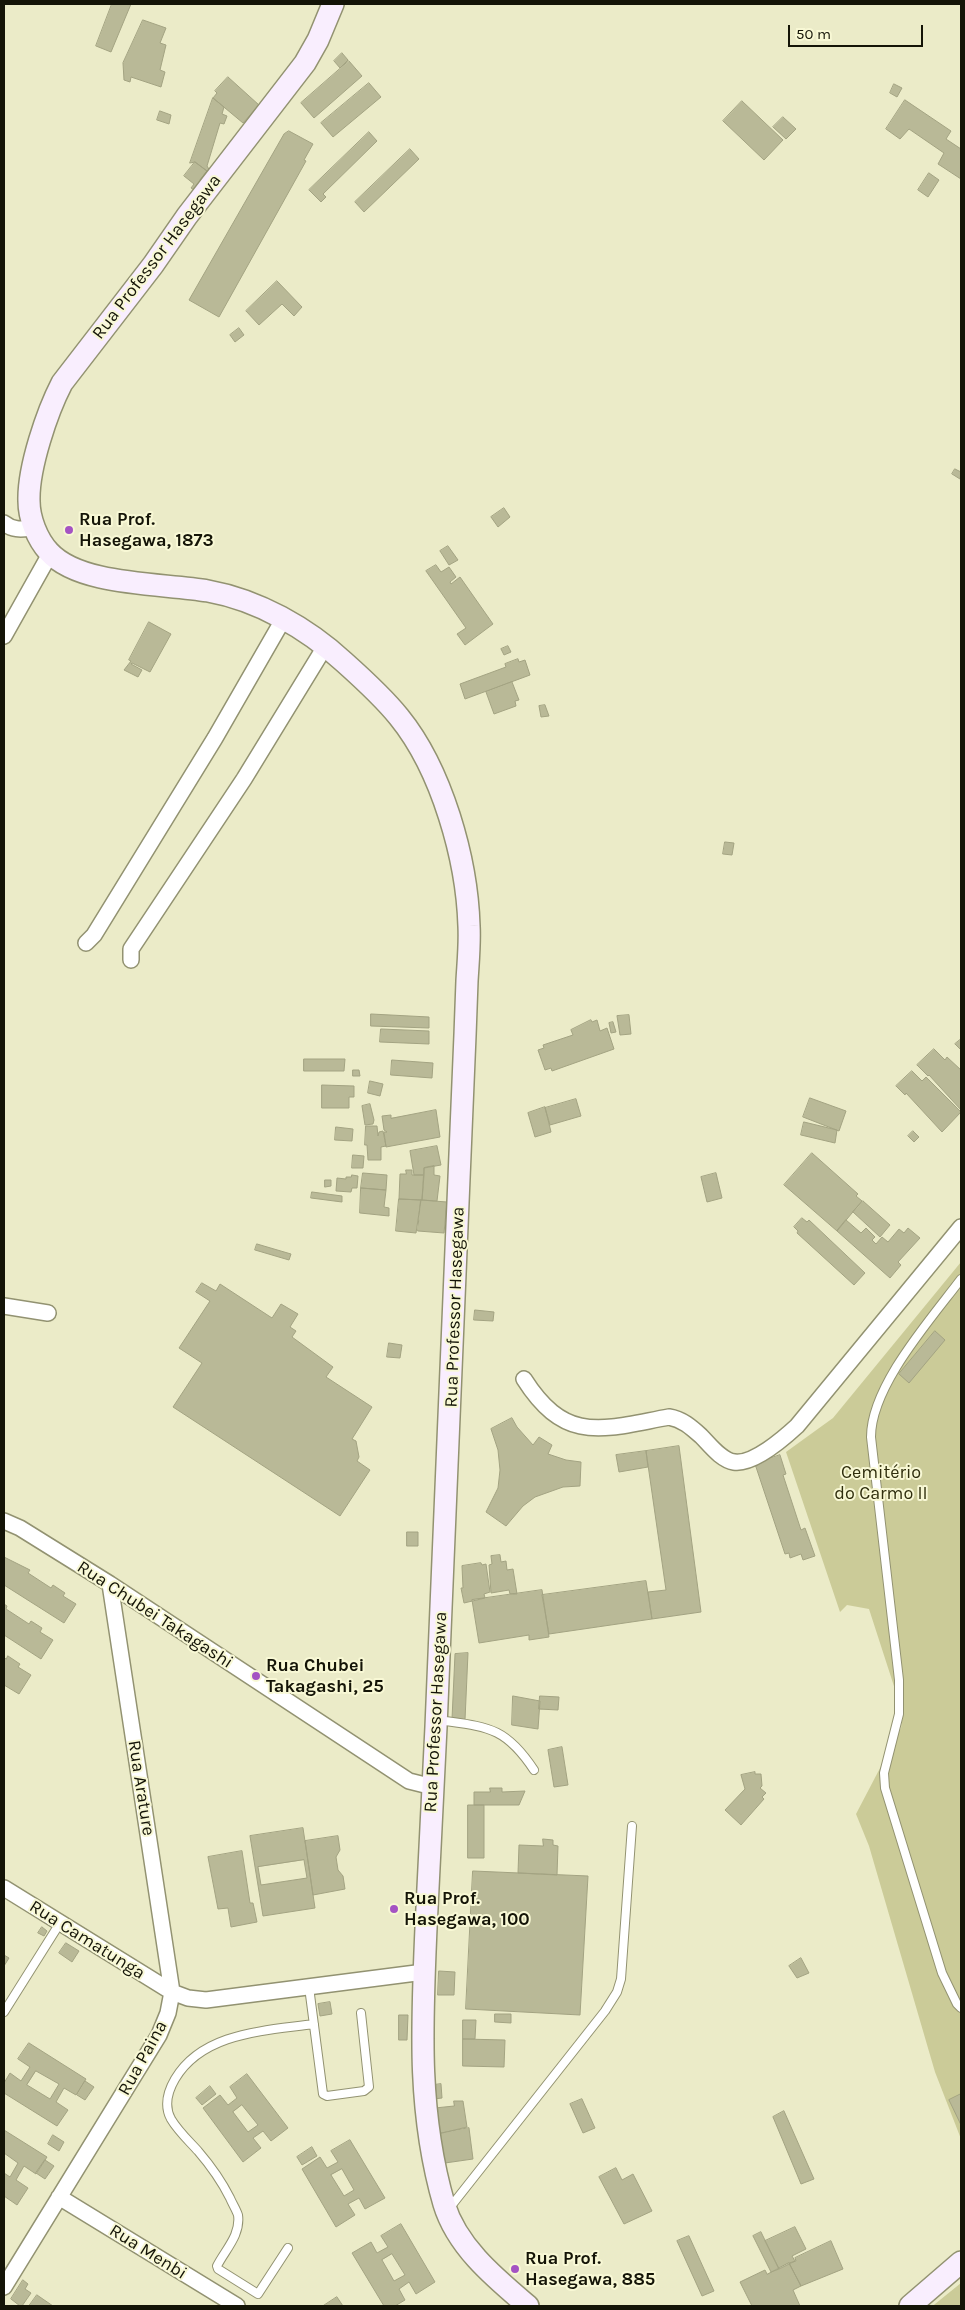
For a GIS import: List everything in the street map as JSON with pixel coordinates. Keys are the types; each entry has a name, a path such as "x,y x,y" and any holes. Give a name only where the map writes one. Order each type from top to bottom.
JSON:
{"street":[{"name":"Rua Professor Hasegawa","path":"333,4 318,40 305,64 187,216 153,265 62,384 54,400 35,461 29,501 34,528 50,554 80,573 100,578 212,592 234,597 284,618 326,645 401,719 428,762 441,794 462,864 469,925 456,1291 424,1972 423,2091 430,2146 446,2212 484,2268 528,2306"},
{"path":"4,523 10,528 18,530 34,528"},
{"path":"4,636 50,554"},
{"path":"86,943 94,935 215,738 284,618"},
{"path":"131,960 131,949 244,779 326,645"},
{"path":"524,1379 533,1394 544,1405 560,1419 576,1425 604,1429 669,1417 678,1418 690,1426 722,1456 734,1462 743,1461 773,1446 797,1426 961,1227"},
{"path":"4,1306 48,1313"},
{"name":"Rua Chubei Takagashi","path":"4,1521 20,1528 110,1584 409,1781 433,1787"},
{"name":"Rua Arature","path":"110,1584 172,1992"},
{"name":"Rua Camatunga","path":"4,1888 172,1992"},
{"path":"172,1992 188,1998 206,2000 424,1972"},
{"name":"Rua Paina","path":"4,2287 159,2035 168,2013 172,1992"},
{"name":"Rua Menbi","path":"60,2198 237,2306"},
{"path":"910,2306 961,2262"}],"lane":[{"path":"961,1279 894,1370 876,1410 871,1437 899,1680 899,1714 884,1773 885,1788 942,1974 957,2004 961,2008"},
{"path":"436,1720 486,1727 498,1732 517,1749 534,1770"},
{"path":"446,2212 605,2011 617,1992 621,1979 632,1826"},
{"path":"4,2012 60,1923"},
{"path":"309,1987 323,2094 328,2096 364,2091 370,2084 362,2013"},
{"path":"288,2248 258,2294 218,2269 218,2263 230,2246 236,2231 237,2213 212,2168 171,2118 168,2099 172,2085 181,2069 197,2053 221,2041 236,2037 314,2024"}],"green space":[{"name":"Cemitério do Carmo II","path":"961,1262 961,2139 935,2072 869,1846 856,1814 901,1728 903,1714 869,1609 847,1605 840,1612 786,1452 833,1418"},
{"path":"961,2283 961,2306 933,2306 935,2304"}],"building":[{"path":"112,4 131,4 111,52 96,46"},
{"path":"143,20 166,28 160,43 166,45 160,70 165,72 161,87 131,77 130,82 124,80 123,63"},
{"path":"342,53 348,60 340,68 334,61"},
{"path":"349,61 362,76 314,118 301,103"},
{"path":"228,77 259,105 243,123 213,98 217,93 215,91"},
{"path":"369,83 381,97 333,137 321,123"},
{"path":"894,84 902,88 897,97 890,93"},
{"path":"213,98 224,107 222,114 227,116 224,124 220,123 207,166 212,174 204,183 200,180 207,171 195,162 190,163"},
{"path":"905,100 951,131 946,139 961,149 961,179 938,164 944,153 909,129 900,139 886,129"},
{"path":"742,101 783,140 764,160 723,121"},
{"path":"160,111 171,115 169,124 157,120"},
{"path":"783,117 796,129 786,139 773,127"},
{"path":"289,131 313,144 304,160 306,161 219,317 189,300 284,134"},
{"path":"369,132 377,141 323,194 326,197 321,202 309,190"},
{"path":"410,149 419,159 364,212 355,202"},
{"path":"195,162 207,171 200,180 206,184 199,193 191,188 194,184 184,176"},
{"path":"929,173 939,180 928,197 918,190"},
{"path":"277,281 302,307 294,316 282,304 259,325 246,311"},
{"path":"239,328 244,335 235,342 230,335"},
{"path":"955,469 961,472 960,479 952,474"},
{"path":"504,508 510,517 498,527 491,517"},
{"path":"448,546 458,560 449,565 440,551"},
{"path":"436,565 441,572 449,567 456,577 450,582 451,584 460,577 493,624 465,645 457,634 466,628 426,571"},
{"path":"149,622 171,634 150,672 131,664 142,670 138,677 124,670 131,661 129,660"},
{"path":"508,646 511,652 504,655 501,649"},
{"path":"518,659 519,662 525,660 530,675 465,699 460,684 506,667 505,664"},
{"path":"512,682 519,700 515,701 516,706 494,714 486,692"},
{"path":"545,705 549,716 541,717 539,706"},
{"path":"725,842 734,843 732,855 723,854"},
{"path":"371,1014 429,1017 429,1028 371,1026"},
{"path":"629,1015 631,1034 620,1035 617,1016"},
{"path":"591,1020 592,1022 597,1020 600,1031 607,1028 614,1049 552,1071 551,1068 545,1070 538,1050 544,1048 543,1045 573,1035 571,1030"},
{"path":"613,1022 616,1032 611,1033 609,1023"},
{"path":"381,1029 429,1031 429,1044 380,1042"},
{"path":"961,1039 961,1050 955,1044"},
{"path":"934,1049 945,1060 947,1057 961,1070 961,1110 929,1075 917,1065"},
{"path":"304,1059 345,1059 344,1071 304,1071"},
{"path":"392,1060 433,1063 432,1078 391,1075"},
{"path":"353,1070 359,1070 360,1076 353,1076"},
{"path":"912,1071 922,1081 926,1077 961,1112 942,1132 906,1093 905,1095 896,1086"},
{"path":"370,1081 383,1084 380,1096 368,1093"},
{"path":"322,1085 354,1086 354,1097 349,1097 349,1108 322,1108"},
{"path":"810,1098 846,1111 839,1131 803,1117"},
{"path":"576,1099 581,1116 550,1125 545,1108"},
{"path":"370,1104 374,1120 373,1124 365,1125 362,1106"},
{"path":"545,1107 551,1132 535,1137 528,1113"},
{"path":"436,1110 440,1137 386,1147 384,1132 387,1132 384,1130 382,1116 391,1115 391,1118"},
{"path":"804,1122 837,1130 835,1143 801,1135"},
{"path":"366,1126 377,1126 378,1136 379,1132 383,1131 386,1146 381,1147 381,1160 368,1160 367,1145 365,1145"},
{"path":"336,1127 353,1129 352,1141 335,1140"},
{"path":"913,1131 919,1137 914,1142 908,1136"},
{"path":"437,1146 441,1165 424,1168 424,1175 414,1175 410,1151"},
{"path":"812,1153 858,1194 856,1196 862,1201 837,1231 784,1185"},
{"path":"353,1155 364,1156 363,1168 352,1168"},
{"path":"434,1166 434,1175 440,1176 437,1201 422,1200 424,1168"},
{"path":"406,1170 412,1170 412,1175 424,1175 422,1200 399,1199 400,1174 406,1174"},
{"path":"363,1173 387,1175 386,1190 361,1188"},
{"path":"716,1173 722,1198 707,1202 701,1177"},
{"path":"352,1175 358,1176 357,1188 352,1188 351,1192 336,1191 337,1178 346,1179 346,1177 351,1177"},
{"path":"325,1180 331,1180 331,1186 325,1187"},
{"path":"361,1188 386,1190 384,1207 389,1208 389,1216 360,1213"},
{"path":"312,1192 342,1196 342,1202 311,1198"},
{"path":"399,1199 421,1200 416,1233 396,1231"},
{"path":"421,1200 447,1202 444,1233 418,1231"},
{"path":"863,1201 890,1225 880,1237 853,1212"},
{"path":"802,1218 807,1222 809,1220 865,1273 854,1285 797,1233 798,1231 794,1227"},
{"path":"846,1220 861,1233 866,1228 875,1237 872,1240 876,1244 882,1237 888,1242 899,1229 904,1233 908,1228 920,1238 898,1262 901,1265 890,1278 837,1231"},
{"path":"257,1244 291,1254 289,1260 255,1250"},
{"path":"202,1283 216,1291 220,1284 272,1318 281,1304 298,1314 290,1327 296,1331 292,1337 333,1367 326,1377 372,1407 352,1439 356,1441 359,1457 357,1461 370,1470 340,1516 173,1407 202,1363 179,1348 210,1301 196,1292"},
{"path":"475,1310 494,1312 493,1321 474,1320"},
{"path":"935,1331 945,1340 909,1383 899,1374"},
{"path":"389,1343 402,1345 400,1358 387,1357"},
{"path":"512,1418 517,1427 533,1445 539,1437 552,1445 548,1454 566,1460 581,1462 580,1486 563,1487 535,1497 523,1506 506,1526 486,1512 498,1488 500,1470 498,1450 491,1429"},
{"path":"679,1446 701,1612 652,1619 648,1592 666,1590 646,1451"},
{"path":"646,1451 648,1467 619,1472 616,1455"},
{"path":"780,1455 786,1474 783,1475 801,1530 805,1528 815,1556 803,1560 801,1554 790,1558 789,1553 785,1554 755,1464"},
{"path":"407,1532 418,1532 418,1546 407,1546"},
{"path":"500,1555 501,1562 506,1561 507,1570 513,1569 517,1594 510,1594 509,1590 491,1593 489,1565 492,1564 491,1556"},
{"path":"4,1557 30,1570 28,1573 51,1588 53,1585 65,1593 63,1596 76,1604 64,1623 4,1585"},
{"path":"481,1563 482,1565 486,1564 490,1592 484,1594 485,1598 464,1603 461,1588 463,1588 462,1566"},
{"path":"646,1581 652,1619 549,1634 542,1595"},
{"path":"542,1590 549,1637 529,1640 529,1635 479,1643 472,1600"},
{"path":"4,1604 7,1606 6,1609 29,1624 31,1621 42,1628 40,1632 53,1640 41,1659 4,1635"},
{"path":"468,1653 465,1720 452,1719 455,1654"},
{"path":"8,1656 20,1664 18,1667 31,1675 19,1694 4,1685 4,1657 6,1659"},
{"path":"513,1696 540,1701 538,1729 512,1725"},
{"path":"540,1696 559,1697 558,1710 539,1709"},
{"path":"562,1747 568,1785 554,1787 548,1750"},
{"path":"755,1772 755,1774 761,1774 762,1786 760,1788 766,1793 762,1797 764,1799 741,1825 725,1810 745,1789 741,1775"},
{"path":"490,1788 502,1788 502,1792 525,1791 519,1805 474,1805 474,1792 490,1792"},
{"path":"468,1805 484,1805 484,1858 468,1858"},
{"path":"303,1828 315,1908 263,1916 250,1836","holes":["304,1860 307,1878 261,1885 258,1867"]},
{"path":"338,1836 340,1850 336,1857 338,1870 343,1876 345,1889 313,1895 305,1841"},
{"path":"543,1839 553,1840 553,1845 558,1846 557,1875 518,1873 519,1845 543,1846"},
{"path":"242,1851 250,1903 253,1903 257,1922 231,1927 228,1908 218,1909 208,1857"},
{"path":"473,1871 588,1876 580,2015 466,2009"},
{"path":"42,1927 47,1931 44,1936 38,1933"},
{"path":"66,1943 79,1951 72,1962 59,1953"},
{"path":"4,1955 9,1958 4,1966"},
{"path":"801,1958 809,1973 797,1978 789,1966"},
{"path":"439,1971 455,1972 454,1995 438,1995"},
{"path":"330,2002 332,2014 320,2016 318,2004"},
{"path":"495,2014 511,2014 511,2023 495,2022"},
{"path":"399,2015 408,2015 407,2040 399,2040"},
{"path":"463,2020 476,2020 475,2039 463,2039"},
{"path":"463,2039 505,2040 504,2067 463,2066"},
{"path":"29,2043 86,2079 76,2095 64,2088 56,2102 68,2110 57,2126 4,2093 4,2083 10,2073 21,2081 30,2067 18,2059","holes":["36,2071 59,2084 50,2099 27,2085"]},
{"path":"247,2074 288,2128 271,2141 263,2131 253,2138 261,2148 243,2162 203,2108 220,2095 228,2105 237,2098 230,2087","holes":["242,2105 258,2125 248,2132 233,2112"]},
{"path":"85,2081 94,2087 85,2100 77,2095"},
{"path":"441,2084 442,2098 434,2099 434,2085"},
{"path":"210,2086 216,2094 202,2105 196,2098"},
{"path":"961,2094 961,2125 949,2100"},
{"path":"582,2099 595,2128 583,2133 570,2104"},
{"path":"454,2101 463,2101 467,2127 438,2134 435,2108 454,2106"},
{"path":"784,2111 814,2179 801,2184 773,2117"},
{"path":"469,2128 473,2159 445,2163 438,2134"},
{"path":"4,2130 47,2157 36,2174 24,2166 16,2180 28,2188 17,2205 4,2196 4,2173 10,2177 18,2163 4,2153"},
{"path":"53,2135 64,2142 59,2151 48,2144"},
{"path":"350,2140 385,2198 365,2209 359,2198 348,2204 355,2215 336,2227 302,2169 320,2157 327,2168 338,2162 331,2151","holes":["342,2169 354,2190 344,2196 331,2175"]},
{"path":"312,2147 317,2156 302,2165 297,2157"},
{"path":"45,2160 54,2166 45,2179 36,2173"},
{"path":"616,2168 622,2180 633,2174 652,2211 624,2224 599,2177"},
{"path":"401,2224 435,2282 416,2294 409,2282 399,2289 405,2300 395,2306 384,2306 352,2253 371,2242 377,2253 388,2247 381,2236","holes":["392,2254 405,2275 394,2281 382,2260"]},
{"path":"795,2227 806,2249 792,2256 795,2261 779,2269 765,2241"},
{"path":"761,2232 779,2269 771,2272 753,2236"},
{"path":"689,2236 714,2291 702,2296 677,2241"},
{"path":"831,2241 843,2269 801,2286 789,2263 796,2261 795,2258"},
{"path":"789,2263 801,2286 793,2290 800,2306 752,2306 740,2282 765,2270 767,2274"},
{"path":"23,2280 28,2284 25,2289 31,2293 22,2306 20,2306 11,2299"},
{"path":"37,2295 53,2306 29,2306"},
{"path":"337,2297 343,2306 323,2306"}],"place":[{"name":"Rua Prof. Hasegawa, 1873","path":"69,530"},
{"name":"Rua Chubei Takagashi, 25","path":"256,1676"},
{"name":"Rua Prof. Hasegawa, 100","path":"394,1909"},
{"name":"Rua Prof. Hasegawa, 885","path":"515,2269"}]}
